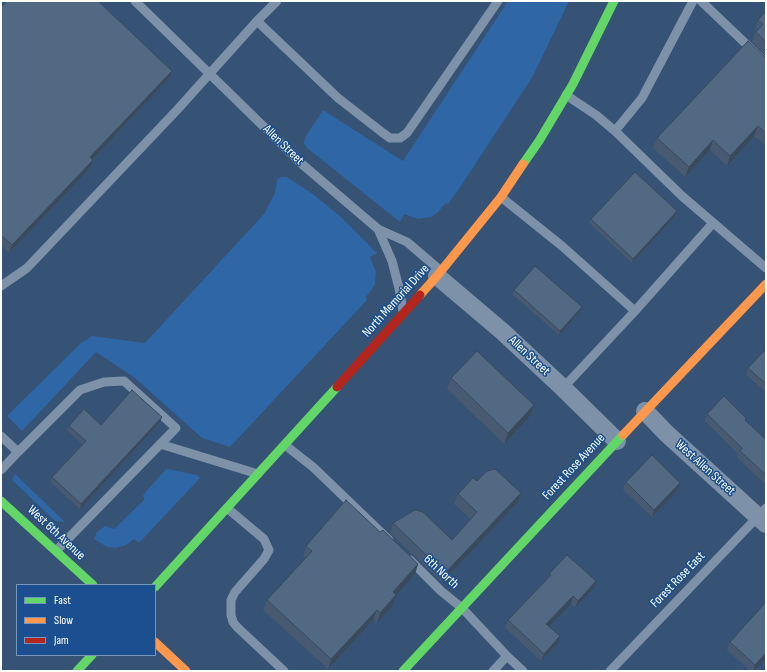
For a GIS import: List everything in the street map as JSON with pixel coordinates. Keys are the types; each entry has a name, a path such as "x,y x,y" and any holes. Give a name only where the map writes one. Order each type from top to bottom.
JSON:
{"main road":[{"name":"North Memorial Drive","path":"156,586 403,314 439,273 501,197 539,141 566,95 614,1"},
{"name":"Forest Rose Avenue","path":"403,671 616,441 766,284"},
{"name":"West 6th Avenue","path":"1,501 92,584"},
{"path":"156,643 186,671"},
{"path":"77,671 91,656"}],"street":[{"name":"Allen Street","path":"439,273 563,388 616,441"},
{"name":"West Allen Street","path":"645,411 666,433 763,516"}],"lane":[{"name":"Allen Street","path":"136,1 209,74 304,164 378,228 407,242 439,273"},
{"path":"1,286 27,268 157,132 257,21 277,1"},
{"path":"257,21 338,98 390,138 400,138 407,133 498,1"},
{"path":"615,131 642,98 693,1"},
{"path":"701,1 766,63"},
{"path":"566,95 596,114 682,196 766,268"},
{"path":"501,197 562,246 635,311"},
{"path":"563,388 635,311 713,223"},
{"name":"Allen Street","path":"378,228 392,261 399,288 403,314"},
{"path":"1,470 80,390 104,382 124,381 176,428 55,551"},
{"path":"1,436 18,452"},
{"path":"160,444 258,474"},
{"name":"6th North","path":"285,445 313,467 441,591 462,608 523,671"},
{"path":"227,508 264,539 269,550 264,560 235,592 231,600 231,615 233,622 284,671"},
{"name":"Forest Rose East","path":"610,671 763,516"},
{"path":"493,671 507,656"}],"shaded area":[{"path":"508,1 569,1 533,76 459,189 448,204 446,203 438,212 431,217 418,219 404,214 400,222 307,148 304,143 305,137 323,110 403,161"},
{"path":"281,177 287,177 313,194 342,218 377,253 370,257 376,272 375,285 366,297 367,300 230,447 202,438 135,378 96,352 22,431 7,416 81,343 92,336 145,343 264,214 275,193 277,180"},
{"path":"166,469 197,475 200,478 139,543 134,539 126,545 116,548 107,547 94,539 97,532 105,526 114,529 144,500 143,495"},
{"path":"15,474 65,522 55,521 12,480"}],"building":[{"path":"7,1 98,1 172,71 90,157 93,160 12,245 1,235 1,7"},
{"path":"766,11 766,42 756,32 763,24 758,20"},
{"path":"748,41 766,58 766,133 758,126 730,156 713,140 689,167 657,138"},
{"path":"635,172 677,211 633,259 591,219"},
{"path":"535,266 582,307 560,331 514,290"},
{"path":"765,350 766,351 766,384 748,368"},
{"path":"477,351 534,405 508,433 451,378"},
{"path":"132,390 162,417 81,504 52,477 86,441 69,426 84,409 101,425"},
{"path":"724,396 746,418 745,420 766,440 766,475 740,451 742,448 707,414"},
{"path":"652,455 680,483 654,510 626,482"},
{"path":"495,469 521,493 445,573 393,523 415,510 423,512 452,540 477,512 458,494 473,478 477,481 487,471"},
{"path":"346,500 380,532 383,530 418,564 393,592 396,595 380,613 377,610 331,659 267,600 312,551 306,546"},
{"path":"567,555 596,581 578,601 573,596 546,624 560,636 544,654 508,620 551,575 549,574"},
{"path":"766,602 766,653 755,665 730,642"}],"traffic: fast":[{"path":"523,164 539,141 573,84 614,1"},
{"path":"156,586 337,387"},
{"path":"403,671 623,435"},
{"path":"1,501 92,584"},
{"path":"77,671 91,656"}],"traffic: slow":[{"path":"420,295 501,197 523,164"},
{"path":"623,435 766,284"},
{"path":"156,643 186,671"}],"traffic: jam":[{"path":"337,387 420,295"}]}
